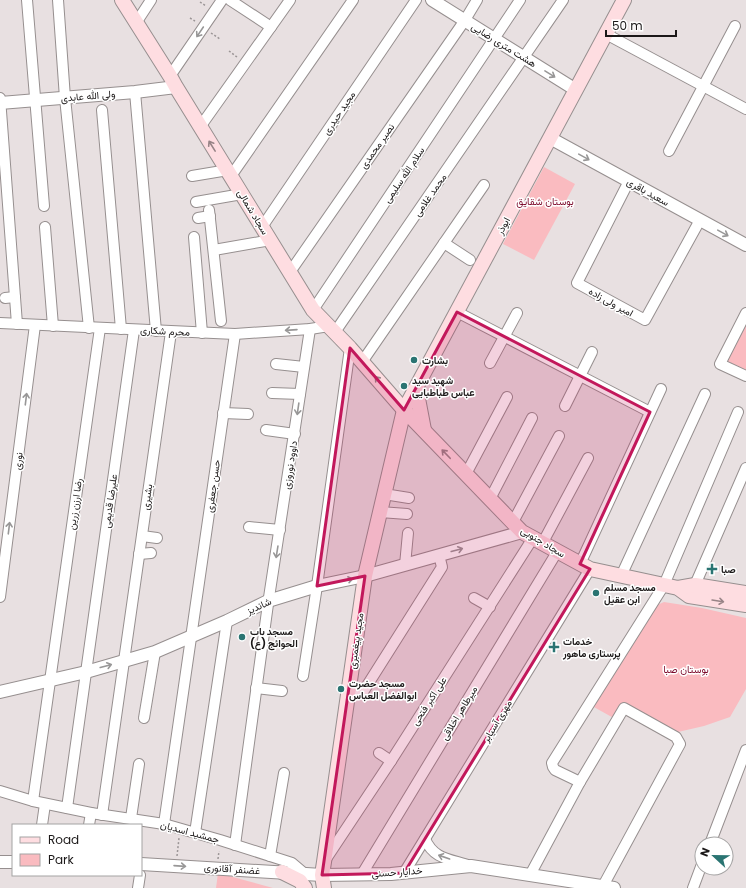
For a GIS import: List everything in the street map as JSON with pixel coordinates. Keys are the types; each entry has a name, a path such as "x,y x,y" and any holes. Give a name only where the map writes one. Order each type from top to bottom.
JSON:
{"main road":[{"name":"سجاد شمالی","path":"122,0 313,310 350,348 404,410"},
{"name":"ابوذر","path":"404,410 624,0"},
{"path":"416,388 424,430"},
{"name":"سجاد جنوبی","path":"404,410 490,499 528,534 557,552 585,567 746,605"},
{"name":"مجید پیغمبری","path":"314,888 323,875 366,576 404,410"},
{"name":"سجاد جنوبی","path":"687,590 746,593"},
{"path":"282,872 300,881 305,888"}],"street":[{"path":"27,0 44,206"},
{"path":"58,0 65,98 89,328"},
{"path":"136,23 151,0"},
{"path":"173,82 222,0"},
{"path":"230,0 271,27"},
{"path":"200,127 289,0"},
{"path":"192,176 229,173 353,0"},
{"name":"مجید حیدری","path":"262,227 416,0"},
{"name":"هشت متری رضایی","path":"432,0 576,90"},
{"name":"نصیر محمدی","path":"290,272 465,20 477,0"},
{"name":"سلام الله سلیمی","path":"313,310 520,0"},
{"name":"محمد غلامی","path":"332,329 525,58 563,0"},
{"path":"669,152 735,26"},
{"path":"606,34 746,109"},
{"name":"ولی الله عابدی","path":"0,103 135,92 173,82"},
{"path":"135,92 156,331"},
{"path":"0,98 10,297 17,324"},
{"path":"102,110 121,329"},
{"name":"سعید باقری","path":"550,138 746,245"},
{"name":"امیر ولی زاده","path":"629,181 577,283 645,320 700,220"},
{"path":"362,362 484,185"},
{"path":"196,202 242,194"},
{"path":"198,218 210,213 221,321"},
{"path":"45,227 53,326"},
{"path":"194,237 202,333"},
{"path":"214,250 271,240"},
{"path":"444,243 470,260"},
{"path":"457,312 650,412"},
{"path":"490,363 517,313"},
{"path":"746,313 720,364 746,376"},
{"name":"محرم شکاری","path":"0,323 235,334 332,329"},
{"name":"نوری","path":"0,595 35,325"},
{"name":"رضا ارزن زرین","path":"33,801 100,328"},
{"name":"داوود نوروزی","path":"235,845 268,601 310,329"},
{"name":"علیرضا قدیمی","path":"68,808 134,330"},
{"name":"بشیری","path":"102,815 171,332"},
{"name":"حسن جعفری","path":"164,824 235,334"},
{"path":"303,676 350,348"},
{"path":"565,406 592,352"},
{"path":"276,364 304,367"},
{"name":"مهری آسیابر","path":"404,873 585,567 661,389"},
{"path":"272,392 300,394"},
{"path":"621,576 705,394"},
{"path":"466,474 507,397"},
{"path":"580,782 555,770 552,763 664,585 738,412"},
{"path":"224,413 248,414"},
{"path":"490,499 532,418"},
{"path":"266,430 294,434"},
{"path":"528,534 559,436"},
{"path":"528,534 588,458"},
{"path":"687,590 746,468"},
{"path":"384,494 409,498"},
{"path":"380,512 407,514"},
{"path":"249,527 280,530"},
{"path":"405,565 408,533"},
{"name":"شاندیز","path":"0,692 86,672 155,652 227,621 268,601 317,586 366,576 439,555 528,534"},
{"name":"علی اکبر فتحی","path":"323,875 391,761 490,607 528,534"},
{"path":"142,536 157,538"},
{"name":"میرطاهر اخلاقی","path":"362,874 557,552"},
{"path":"139,554 152,553"},
{"path":"348,693 363,692 442,567 439,555"},
{"path":"474,598 490,607"},
{"path":"196,833 227,621"},
{"path":"144,718 155,652"},
{"path":"256,688 282,691"},
{"path":"530,875 580,782 624,708 676,737 680,744 609,887"},
{"path":"713,836 746,750"},
{"path":"379,753 391,761"},
{"path":"132,818 139,764"},
{"path":"270,856 284,773"},
{"name":"جمشید اسدیان","path":"0,791 45,804 102,815 132,818 164,824 270,856 292,864 305,874"},
{"path":"42,824 45,804"},
{"path":"89,824 91,813"},
{"name":"خدایار حسنی","path":"425,839 428,847 433,853 471,866 609,887"},
{"path":"0,862 12,862"},
{"name":"غضنفر آقانوری","path":"142,868 176,866 323,875"},
{"name":"خدایار حسنی","path":"323,875 404,873 471,866"},
{"path":"138,888 140,876"},
{"path":"693,888 698,876"}],"path":[{"path":"176,866 181,829"},
{"path":"216,869 220,840"}],"highlighted area":[{"path":"457,312 650,412 580,564 590,569 404,873 322,875 365,576 317,586 350,348 404,410"}],"green space":[{"name":"بوستان شقایق","path":"544,167 575,184 534,260 503,244"},
{"path":"746,319 746,373 724,362"},
{"name":"بوستان صبا","path":"664,602 702,608 746,618 746,689 730,717 704,726 678,732 641,712 628,707 619,721 592,706 655,606"},
{"path":"218,873 273,888 216,888"}],"place":[{"name":"بشارت","path":"414,360"},
{"name":"شهید سید عباس طباطبایی","path":"404,386"},
{"name":"صبا","path":"712,569"},
{"name":"مسجد مسلم ابن عقیل","path":"596,593"},
{"name":"مسجد باب الحوائج (ع)","path":"242,637"},
{"name":"خدمات پرستاری ماهور","path":"554,647"},
{"name":"مسجد حضرت ابوالفضل العباس","path":"341,689"}]}
